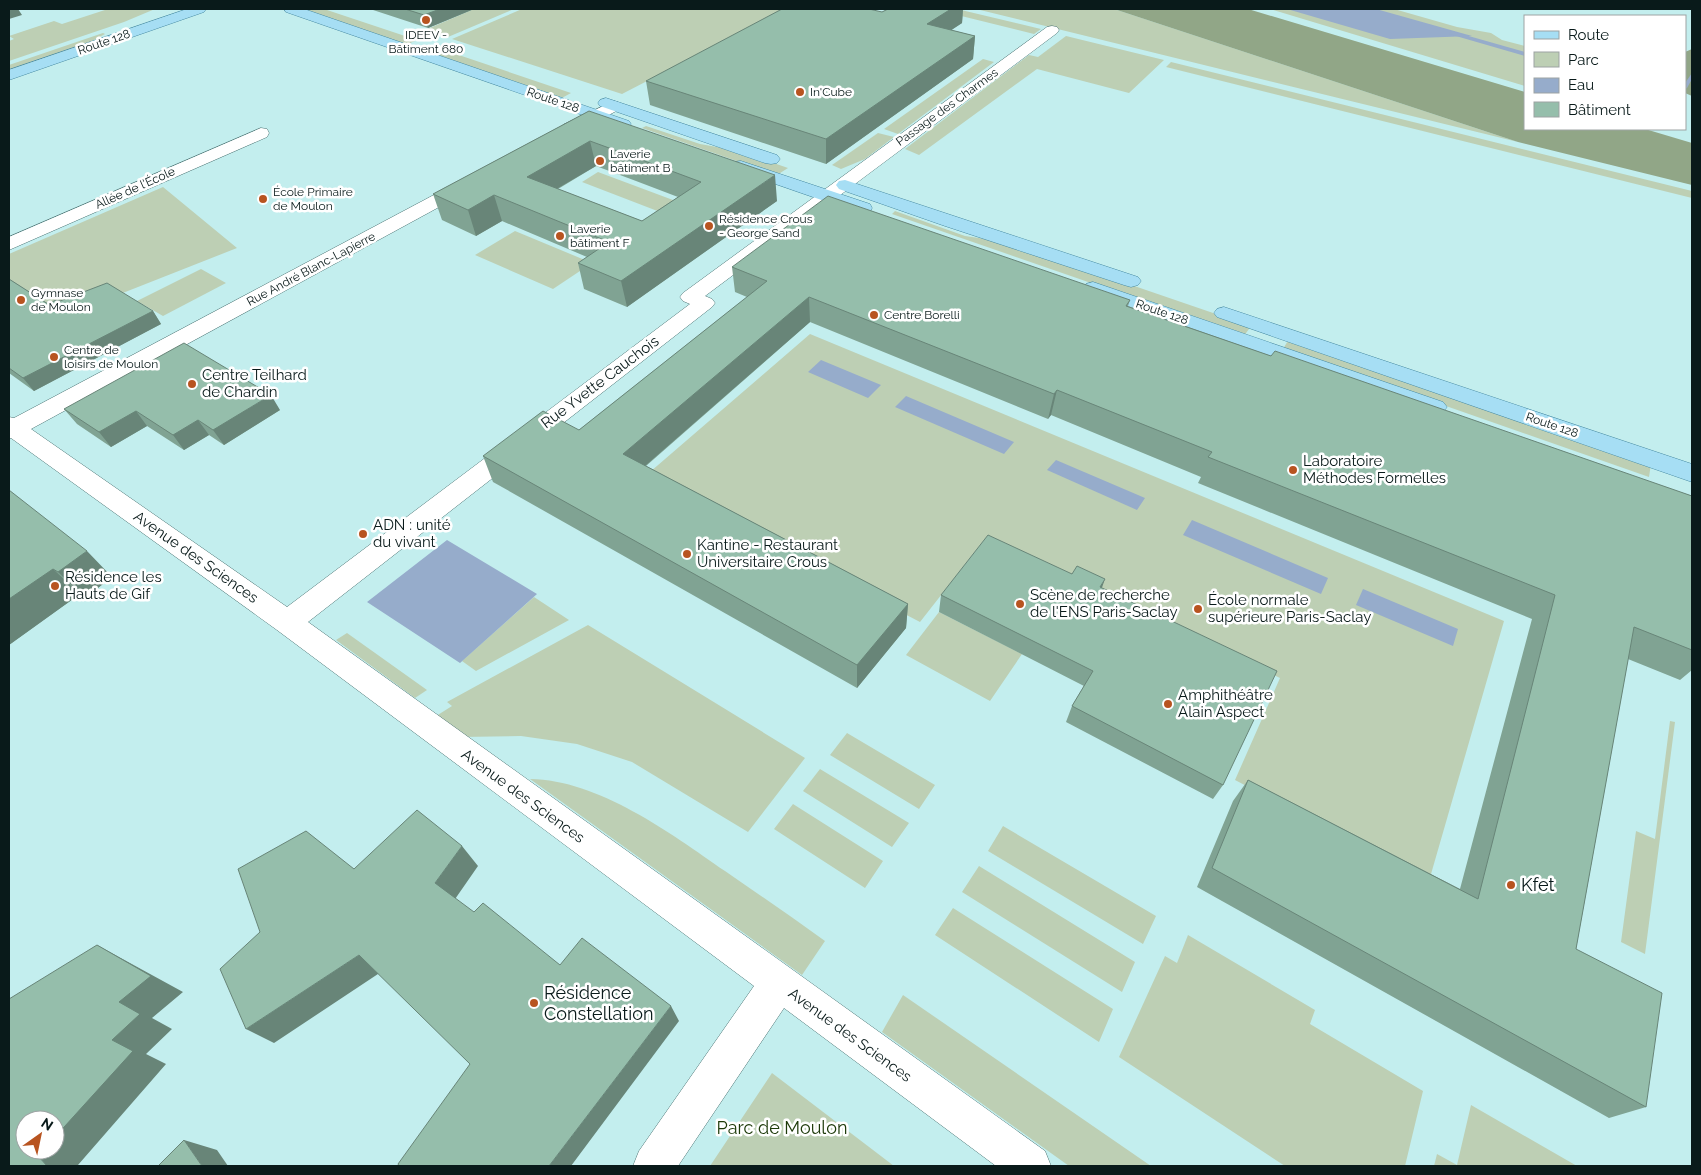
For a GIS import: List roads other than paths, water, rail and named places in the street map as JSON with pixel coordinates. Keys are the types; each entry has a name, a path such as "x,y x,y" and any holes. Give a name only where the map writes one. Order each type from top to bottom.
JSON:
{"main road":[{"name":"Route 128","path":"9,63 166,9"},
{"name":"Route 128","path":"9,75 199,9"},
{"name":"Route 128","path":"291,9 593,106 835,190 1451,412"},
{"path":"333,9 483,60"},
{"path":"614,106 784,163"},
{"name":"Route 128","path":"810,172 835,190 971,230 1005,238 1692,473"}],"street":[{"name":"Passage des Charmes","path":"835,190 1052,30"},
{"path":"555,137 593,106 614,106"},
{"name":"Allée de l'École","path":"9,244 261,133"},
{"name":"Rue André Blanc-Lapierre","path":"10,428 482,176"},
{"name":"Rue Yvette Cauchois","path":"287,622 704,302 690,296 835,190"},
{"name":"Avenue des Sciences","path":"10,428 287,622 1030,1166"},
{"path":"654,1166 779,982"}],"water":[{"path":"1287,9 1376,9 1472,36 1390,39"},
{"path":"821,360 881,385 868,398 808,372"},
{"path":"906,396 1014,442 1004,454 895,407"},
{"path":"1056,460 1145,498 1137,510 1047,470"},
{"path":"1192,520 1328,578 1321,594 1183,535"},
{"path":"447,540 537,594 460,663 367,602"},
{"path":"1363,589 1458,629 1453,646 1356,605"}],"waterway":[{"path":"1451,33 1524,54"},
{"path":"1686,85 1692,75"}],"place":[{"name":"IDEEV - Bâtiment 680","path":"426,20"},
{"name":"In'Cube","path":"800,92"},
{"name":"Laverie bâtiment B","path":"600,161"},
{"name":"École Primaire de Moulon","path":"263,199"},
{"name":"Résidence Crous - George Sand","path":"709,226"},
{"name":"Laverie bâtiment F","path":"560,236"},
{"name":"Gymnase de Moulon","path":"21,300"},
{"name":"Centre Borelli","path":"874,315"},
{"name":"Centre de loisirs de Moulon","path":"54,357"},
{"name":"Centre Teilhard de Chardin","path":"192,384"},
{"name":"Laboratoire Méthodes Formelles","path":"1293,470"},
{"name":"ADN : unité du vivant","path":"363,534"},
{"name":"Kantine - Restaurant Universitaire Crous","path":"687,554"},
{"name":"Résidence les Hauts de Gif","path":"55,586"},
{"name":"Scène de recherche de l'ENS Paris-Saclay","path":"1020,604"},
{"name":"École normale supérieure Paris-Saclay","path":"1198,609"},
{"name":"Amphithéâtre Alain Aspect","path":"1168,704"},
{"name":"Kfet","path":"1511,885"},
{"name":"Résidence Constellation","path":"534,1003"}],"park label":[{"name":"Parc de Moulon","path":"782,1128"}]}
